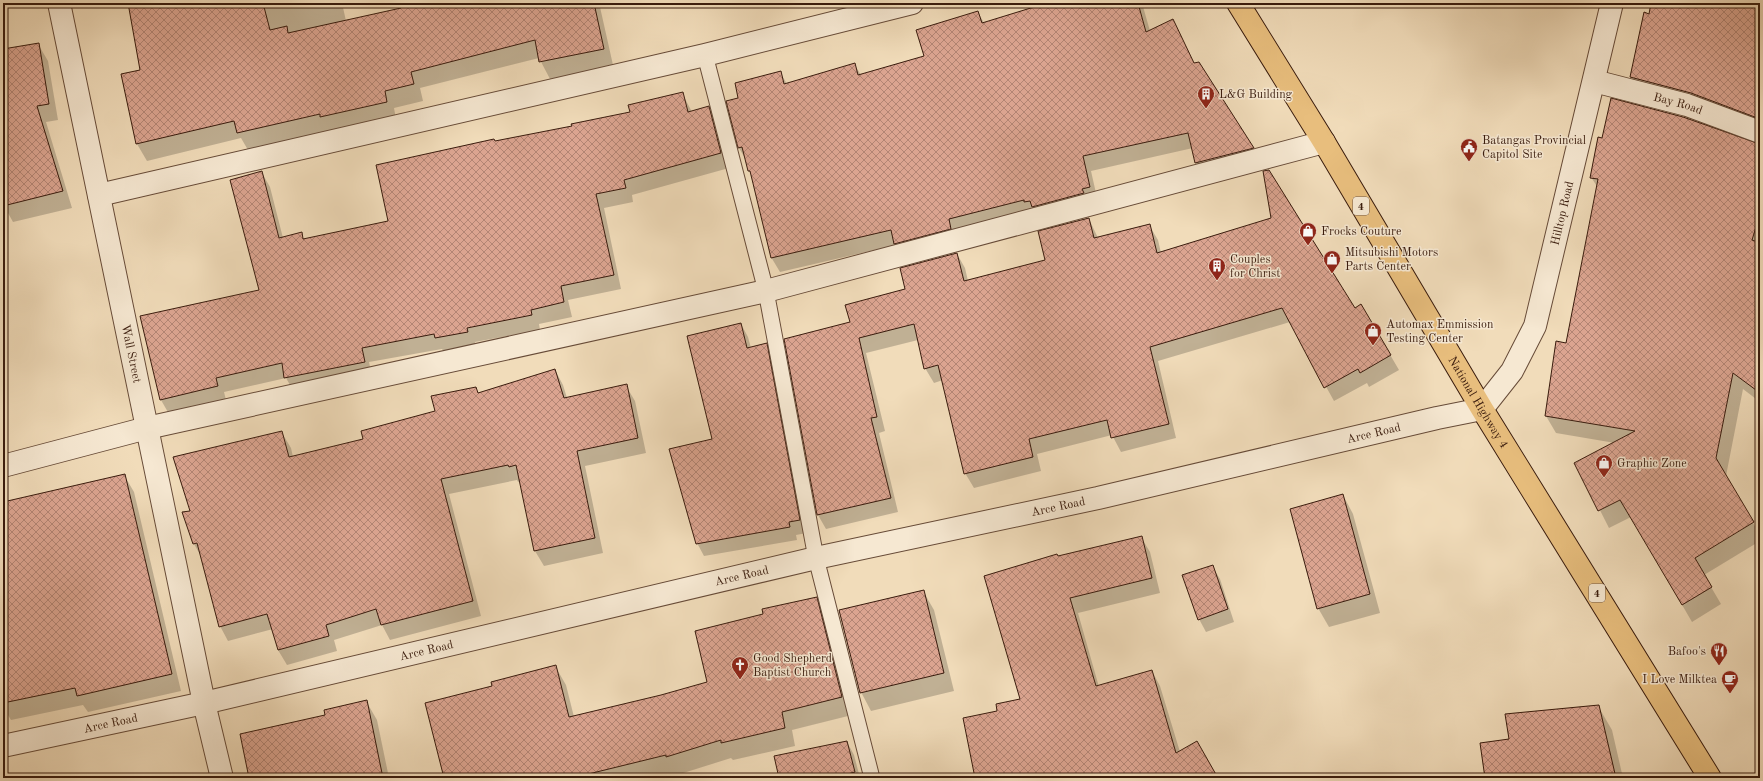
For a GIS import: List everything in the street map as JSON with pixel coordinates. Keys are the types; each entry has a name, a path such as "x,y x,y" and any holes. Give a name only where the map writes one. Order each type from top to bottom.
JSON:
{"main road":[{"name":"National Highway 4","path":"1238,3 1324,142 1482,409 1710,778"}],"street":[{"name":"Wall Street","path":"59,3 204,703 222,778"},
{"path":"99,195 705,56 912,3"},
{"name":"Hilltop Road","path":"1482,409 1512,371 1535,326 1612,3"},
{"name":"Bay Road","path":"1594,81 1687,105 1760,132"},
{"path":"3,466 147,428 766,292 1324,142"},
{"name":"Arce Road","path":"3,746 204,703 816,558 1098,498 1437,418 1482,409"}],"lane":[{"path":"705,56 766,292 816,558 872,778"}],"building":[{"path":"128,3 263,3 270,30 287,26 288,33 401,8 401,6 415,3 594,3 604,49 539,62 535,40 411,72 414,84 385,91 387,102 320,117 320,114 237,133 234,121 136,144 121,74 140,70"},
{"path":"1047,3 1138,3 1146,32 1173,19 1194,63 1199,62 1254,148 1195,163 1188,133 1083,156 1090,187 1082,189 1084,193 1032,207 1030,201 1024,202 1024,200 949,219 951,229 894,244 891,230 771,258 750,171 748,171 742,147 738,148 726,101 738,98 735,83 781,71 784,84 855,63 858,75 924,56 916,30 978,11 982,23"},
{"path":"1651,3 1760,3 1760,119 1691,93 1630,77 1644,12 1649,14"},
{"path":"39,43 49,104 37,106 63,191 3,206 3,49"},
{"path":"683,92 688,112 709,106 721,153 624,180 626,188 596,194 614,275 561,286 564,302 531,310 532,315 467,328 468,332 435,338 434,334 362,348 365,362 284,378 282,363 216,378 218,386 160,400 140,316 259,290 230,180 262,171 279,238 302,232 303,239 388,221 376,165 494,139 495,141 572,126 571,124 630,112 628,105"},
{"path":"1611,98 1683,117 1760,144 1760,214 1752,240 1760,243 1760,393 1733,373 1716,458 1754,522 1695,558 1712,587 1682,605 1620,500 1598,511 1574,463 1635,431 1545,416 1556,341 1566,343 1598,179 1590,178 1598,137 1602,138"},
{"path":"1269,170 1355,308 1361,304 1391,355 1360,373 1358,369 1324,388 1282,308 1150,347 1169,424 1111,438 1107,420 1029,439 1033,457 964,474 938,365 924,369 914,324 859,338 877,417 871,418 891,498 817,515 784,339 850,322 845,305 905,289 900,268 957,253 964,281 1045,260 1038,231 1089,218 1094,238 1150,224 1157,253 1271,218 1263,171"},
{"path":"741,323 747,348 767,343 800,520 789,522 790,527 696,544 669,449 712,439 687,336"},
{"path":"555,369 564,398 627,384 638,438 577,451 595,538 534,551 516,465 509,467 508,465 441,479 473,601 381,625 376,609 326,625 329,636 278,650 267,614 219,627 197,543 193,544 182,512 190,511 173,457 282,431 289,457 363,439 361,431 435,411 431,396 476,387 478,393"},
{"path":"125,474 172,674 77,696 75,688 3,703 3,502"},
{"path":"1343,494 1370,594 1317,609 1290,509"},
{"path":"1142,536 1152,578 1070,598 1096,686 1152,670 1176,753 1197,741 1218,778 975,778 963,718 997,711 996,704 1020,699 984,576 1057,554 1058,556"},
{"path":"1213,565 1228,609 1198,620 1182,575"},
{"path":"924,590 944,673 860,693 839,610"},
{"path":"817,597 842,697 782,712 785,728 721,743 721,740 666,757 666,755 572,778 444,778 425,703 492,686 491,682 556,665 569,717 661,695 707,682 695,631 763,614 762,609"},
{"path":"367,700 383,778 249,778 240,734 325,715 324,710"},
{"path":"1599,705 1616,778 1485,778 1480,743 1509,739 1505,714"},
{"path":"847,741 855,772 832,778 779,778 774,756"}],"place":[{"name":"L&G Building","path":"1206,109"},
{"name":"Batangas Provincial Capitol Site","path":"1469,162"},
{"name":"Frocks Couture","path":"1308,246"},
{"name":"Mitsubishi Motors Parts Center","path":"1332,274"},
{"name":"Couples for Christ","path":"1217,281"},
{"name":"Automax Emmission Testing Center","path":"1373,346"},
{"name":"Graphic Zone","path":"1604,478"},
{"name":"Bafoo's","path":"1719,666"},
{"name":"Good Shepherd Baptist Church","path":"740,680"},
{"name":"I Love Milktea","path":"1730,694"}]}
